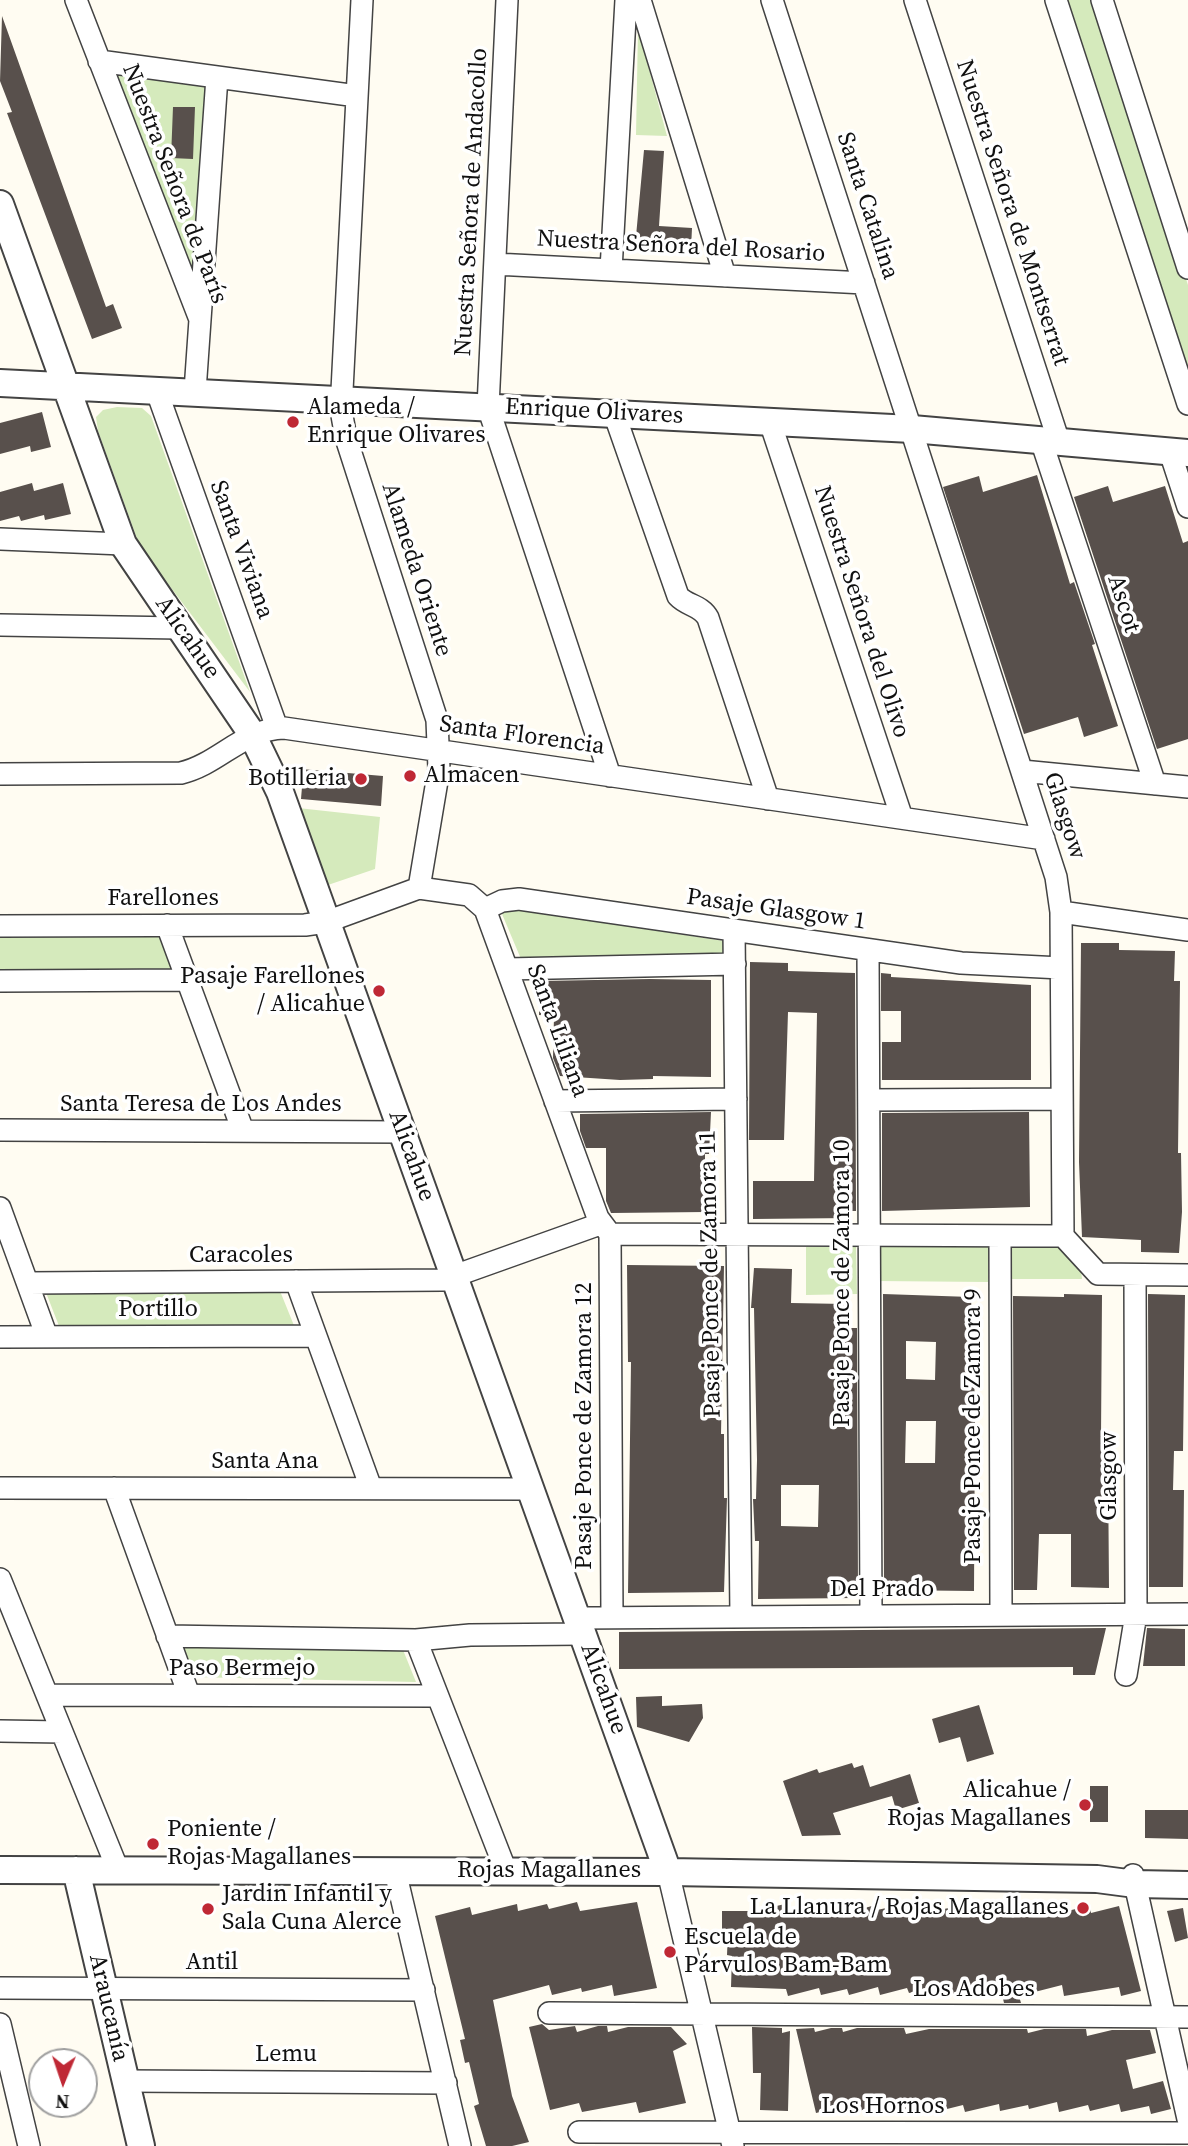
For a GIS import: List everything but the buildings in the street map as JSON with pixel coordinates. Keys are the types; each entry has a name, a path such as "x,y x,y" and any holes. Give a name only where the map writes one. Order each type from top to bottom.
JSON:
{"street":[{"name":"Nuestra Señora de París","path":"76,0 200,317 195,391"},
{"name":"Alameda Oriente","path":"362,0 341,399 346,438 435,709 440,751 419,888"},
{"name":"Nuestra Señora de Andacollo","path":"488,407 508,0"},
{"name":"Santa Catalina","path":"769,0 912,429"},
{"name":"Nuestra Señora de Montserrat","path":"915,0 1050,441"},
{"path":"1056,0 1188,404"},
{"path":"1102,0 1188,268"},
{"path":"611,270 634,8"},
{"path":"634,8 725,276"},
{"path":"99,61 357,96"},
{"path":"200,317 217,77"},
{"name":"Alicahue","path":"2,214 123,544 179,628 265,731 280,792 668,1872 731,2139"},
{"name":"Nuestra Señora del Rosario","path":"495,264 864,284"},
{"name":"Enrique Olivares","path":"0,383 64,384 912,429 1179,453"},
{"name":"Santa Viviana","path":"156,389 265,731"},
{"path":"488,407 610,776"},
{"path":"614,413 678,596 701,609 708,618 768,799"},
{"name":"Nuestra Señora del Olivo","path":"770,422 902,818"},
{"name":"Glasgow","path":"912,429 1056,877 1061,912 1063,1236"},
{"name":"Ascot","path":"1050,441 1155,784"},
{"path":"1179,453 1188,507"},
{"path":"0,539 123,544"},
{"path":"0,625 179,628"},
{"path":"0,774 181,773 205,765 265,731"},
{"name":"Santa Florencia","path":"265,731 440,751 1044,839"},
{"path":"1023,771 1188,787"},
{"path":"326,922 419,888 469,895 485,909"},
{"name":"Pasaje Glasgow 1","path":"485,909 502,901 519,899 983,965 1061,968"},
{"name":"Santa Liliana","path":"485,909 605,1229"},
{"path":"1061,912 1188,930"},
{"name":"Farellones","path":"0,926 326,922"},
{"path":"167,925 243,1131"},
{"name":"Pasaje Ponce de Zamora 11","path":"734,930 741,1617"},
{"name":"Pasaje Ponce de Zamora 10","path":"868,950 871,1616"},
{"path":"507,969 735,964"},
{"path":"0,981 187,980"},
{"path":"555,1101 736,1099"},
{"path":"869,1100 1062,1099"},
{"name":"Santa Teresa de Los Andes","path":"0,1130 402,1132"},
{"path":"0,1208 47,1337"},
{"path":"605,1229 737,1236 1063,1236 1098,1273 1188,1275"},
{"name":"Caracoles","path":"28,1283 429,1281 454,1276 605,1229"},
{"name":"Pasaje Ponce de Zamora 12","path":"605,1229 612,1618"},
{"name":"Pasaje Ponce de Zamora 9","path":"1000,1236 1001,1615"},
{"name":"Glasgow","path":"1126,1675 1136,1614 1135,1275"},
{"path":"296,1281 371,1489"},
{"name":"Portillo","path":"0,1337 315,1336"},
{"name":"Santa Ana","path":"0,1488 531,1489"},
{"path":"114,1488 189,1695"},
{"path":"0,1579 6,1610 47,1695 118,1870"},
{"name":"Del Prado","path":"167,1636 416,1640 580,1626 612,1618 1188,1614"},
{"path":"416,1640 506,1871"},
{"name":"Paso Bermejo","path":"47,1695 436,1696"},
{"path":"0,1731 62,1732"},
{"name":"Rojas Magallanes","path":"0,1870 668,1872 1097,1879 1188,1885"},
{"name":"Araucanía","path":"76,1870 141,2146"},
{"path":"395,1871 460,2146"},
{"name":"Rojas Magallanes","path":"1134,1880 1188,1874"},
{"path":"1134,1880 1188,2119"},
{"name":"Antil","path":"0,1987 424,1990"},
{"name":"Los Adobes","path":"549,2013 1188,2017"},
{"path":"0,2024 29,2146"},
{"name":"Lemu","path":"125,2081 446,2083"},
{"name":"Los Hornos","path":"579,2132 731,2139 1188,2133"}],"green space":[{"path":"1064,0 1095,0 1188,285 1188,374"},
{"path":"638,28 667,136 636,135"},
{"path":"117,69 203,81 207,88 193,276 112,76"},
{"path":"117,407 142,408 151,416 250,692 143,551 136,536 98,431 96,417 103,410"},
{"path":"298,808 380,817 375,869 325,886"},
{"path":"508,908 724,941 723,958 521,959 502,914"},
{"path":"0,935 163,936 175,972 0,971"},
{"path":"1007,1243 1055,1244 1081,1269 1082,1279 1005,1279"},
{"path":"878,1245 989,1246 988,1282 876,1281"},
{"path":"806,1247 856,1247 857,1294 806,1295"},
{"path":"45,1290 280,1291 295,1328 59,1326"},
{"path":"401,1645 416,1682 192,1677 184,1648"}],"place":[{"name":"Alameda / Enrique Olivares","path":"293,422"},
{"name":"Almacen","path":"410,776"},
{"name":"Botilleria","path":"361,779"},
{"name":"Pasaje Farellones / Alicahue","path":"379,991"},
{"name":"Alicahue / Rojas Magallanes","path":"1085,1805"},
{"name":"Poniente / Rojas Magallanes","path":"153,1844"},
{"name":"La Llanura / Rojas Magallanes","path":"1083,1908"},
{"name":"Jardin Infantil y Sala Cuna Alerce","path":"208,1909"},
{"name":"Escuela de Párvulos Bam-Bam","path":"670,1952"}]}
